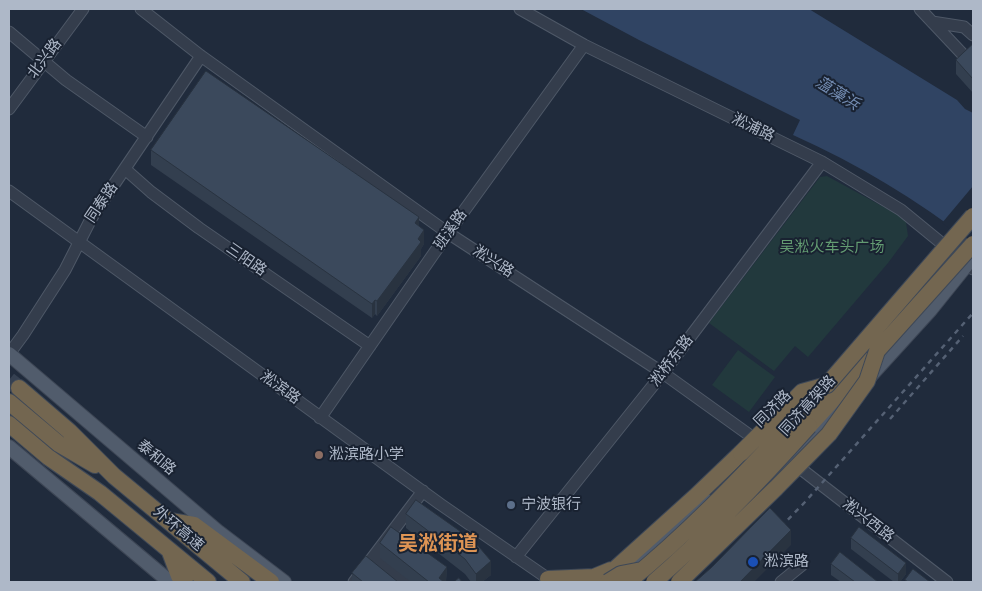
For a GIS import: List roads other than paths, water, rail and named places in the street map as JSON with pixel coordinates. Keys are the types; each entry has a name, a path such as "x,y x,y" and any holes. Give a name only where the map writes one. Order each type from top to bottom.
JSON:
{"highway":[{"name":"同济高架路","path":"649,576 678,538 745,473 827,385 973,216"},
{"name":"同济高架路","path":"628,582 649,576 697,545 754,488 973,244"},
{"path":"679,582 829,434 867,381 877,351"},
{"path":"601,582 741,453 802,392 827,385"},
{"name":"外环高速","path":"19,388 70,431 114,476 242,582"},
{"name":"外环高速","path":"9,402 59,444 114,476"},
{"name":"外环高速","path":"9,424 48,457 100,493 208,582"},
{"name":"外环高速","path":"59,444 100,493"},
{"path":"168,521 194,525 271,582"},
{"path":"169,550 179,576 185,582"},
{"path":"550,581 594,577 620,566"},
{"path":"608,582 621,574 649,576"}],"main road":[{"name":"同济路","path":"613,582 655,547 762,444 833,371 859,337 940,244"},
{"path":"664,582 743,510 838,411 970,267"},
{"name":"泰和路","path":"9,354 217,531 284,582"},
{"path":"9,447 170,582"}],"street":[{"name":"北兴路","path":"9,109 83,9"},
{"name":"淞兴路","path":"140,9 201,56 448,233 663,373 762,444 790,460"},
{"name":"淞浦路","path":"520,9 584,45 822,162 901,210 970,267"},
{"path":"920,9 969,61"},
{"path":"932,22 964,27 973,35"},
{"path":"9,32 66,80 146,137"},
{"name":"班溪路","path":"320,418 448,233 584,45"},
{"name":"同泰路","path":"9,354 65,270 78,241 92,217 201,56"},
{"name":"淞桥东路","path":"516,557 663,373 822,162"},
{"name":"三阳路","path":"125,170 199,228 370,346"},
{"name":"淞滨路","path":"9,191 320,418 550,581"},
{"name":"淞兴西路","path":"790,460 947,582"},
{"path":"354,582 423,491"},
{"path":"374,556 406,582"},
{"path":"781,582 802,566"}],"water":[{"name":"蕰藻浜","path":"581,9 809,9 957,100 965,109 973,113 973,243 930,212 886,184 841,158 793,135 800,120"}],"tunnel":[{"path":"9,380 19,388"}],"railway":[{"path":"774,534 805,502 973,313"},
{"path":"890,419 963,336"}],"place":[{"name":"淞滨路小学","path":"319,455"},
{"name":"宁波银行","path":"511,505"},
{"name":"淞滨路","path":"753,562"}],"district":[{"name":"吴淞街道","path":"438,545"}],"park label":[{"name":"吴淞火车头广场","path":"832,248"}]}
